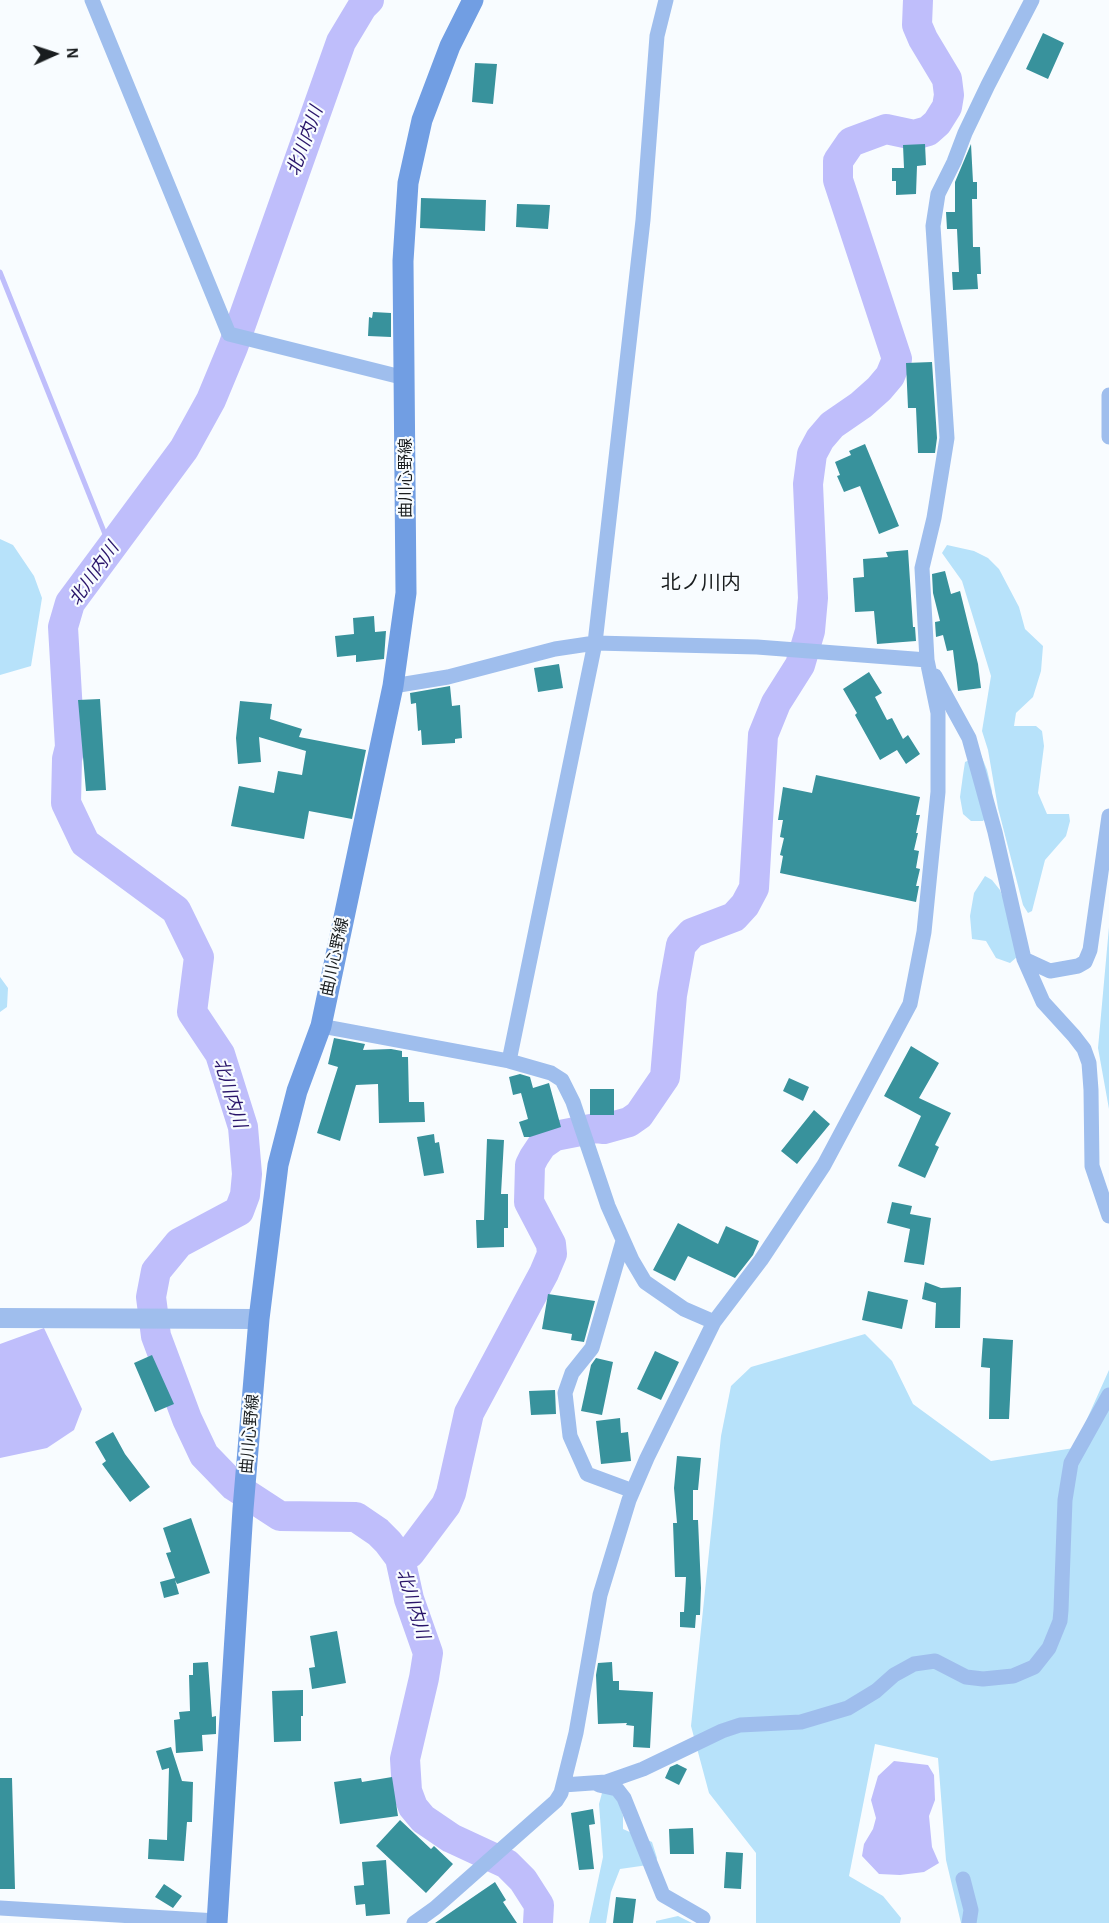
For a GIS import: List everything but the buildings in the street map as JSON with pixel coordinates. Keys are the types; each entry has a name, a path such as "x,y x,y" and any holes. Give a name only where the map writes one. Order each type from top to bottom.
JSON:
{"main road":[{"name":"曲川心野線","path":"217,1922 243,1509 259,1319 278,1165 297,1091 321,1026 393,686 406,593 403,261 408,183 423,120 450,46 473,0"}],"street":[{"path":"92,0 229,334 405,378"},
{"path":"509,1061 595,643 643,220 657,36 666,0"},
{"path":"414,1923 435,1908 556,1801 561,1793 576,1733 600,1594 633,1491 647,1458 714,1322 761,1260 824,1165 910,1004 924,932 938,792 938,713 927,660 922,568 934,518 947,438 933,226 938,194 988,85 1032,0"},
{"path":"1109,395 1109,438"},
{"path":"393,686 448,677 555,649 595,643 757,648 927,660"},
{"path":"927,660 969,738 995,831 1024,959 1043,1002 1084,1049 1089,1063 1092,1166 1109,1216"},
{"path":"1024,959 1050,971 1078,966 1084,962 1090,950 1109,816"},
{"path":"321,1026 509,1061 550,1073 562,1080 573,1102 608,1206 632,1260 645,1282 684,1309 714,1322"},
{"path":"623,1241 592,1348 572,1373 565,1393 570,1436 587,1474 633,1491"},
{"path":"0,1318 259,1319"},
{"path":"564,1785 606,1782 643,1769 722,1731 740,1725 801,1722 848,1708 876,1691 894,1675 914,1664 935,1661 966,1677 983,1679 1013,1676 1034,1667 1049,1648 1061,1610 1065,1500 1071,1463 1109,1395"},
{"path":"593,1784 617,1790 624,1798 663,1895 703,1918"},
{"path":"963,1879 971,1910 969,1923"},
{"path":"0,1908 217,1922"}],"shaded area":[{"path":"0,539 13,545 34,576 42,598 31,666 0,675"},
{"path":"947,545 974,551 988,558 999,569 1019,607 1025,629 1043,646 1041,671 1033,697 1016,713 1014,726 1036,726 1042,731 1044,746 1038,793 1047,814 1069,814 1070,821 1066,836 1045,860 1032,911 1028,913 1023,905 998,808 988,750 982,731 991,676 962,581 942,553"},
{"path":"981,755 992,791 993,810 983,821 971,821 963,814 960,797 963,775 965,762"},
{"path":"985,876 992,880 1000,890 1008,910 1017,957 1010,963 996,958 986,941 972,939 970,916 974,893"},
{"path":"1109,927 1109,1109 1098,1048"},
{"path":"0,977 8,988 7,1007 0,1012"},
{"path":"865,1334 892,1361 913,1404 991,1461 1074,1448 1109,1370 1109,1923 961,1923 946,1860 938,1758 875,1744 849,1876 883,1896 901,1918 900,1923 756,1923 756,1853 709,1793 691,1726 721,1436 731,1386 751,1367"},
{"path":"602,1793 614,1793 623,1816 623,1829 652,1842 657,1858 655,1864 620,1869 611,1892 606,1923 589,1923 603,1857 599,1804"},
{"path":"678,1916 692,1923 656,1923 656,1921"}],"water":[{"path":"44,1328 82,1409 74,1430 47,1448 0,1458 0,1344"},
{"path":"894,1761 928,1765 934,1775 935,1800 929,1816 932,1847 939,1863 924,1872 900,1875 879,1874 862,1856 864,1844 873,1829 876,1818 871,1800 878,1776"}],"waterway":[{"name":"北川内川","path":"369,0 362,7 341,42 233,347 211,400 184,449 70,603 63,627 70,747 67,759 66,803 85,843 176,910 199,957 192,1012 220,1054 243,1127 247,1174 245,1195 239,1211 179,1243 156,1271 151,1297 156,1336 187,1419 204,1455 234,1486 280,1516 356,1517 378,1532 400,1558 409,1599 428,1653 405,1759 407,1791 413,1807 423,1819 451,1838 507,1864 523,1880 539,1905 538,1923"},
{"path":"400,1558 410,1553 446,1505 451,1493 469,1413 552,1254 551,1244 529,1202 530,1165 534,1157 542,1145 555,1136 596,1128 604,1129 629,1122 639,1115 665,1077 672,995 681,945 692,933 734,917 745,905 754,888 763,735 776,703 800,665 810,631 813,598 808,484 812,454 820,439 832,425 879,389 890,376 897,359 838,180 838,161 851,142 886,129 914,135 928,131 937,123 947,107 949,95 947,79 917,25 918,0"},
{"path":"0,272 111,549"}],"district":[{"name":"北ノ川内","path":"701,583"}]}
